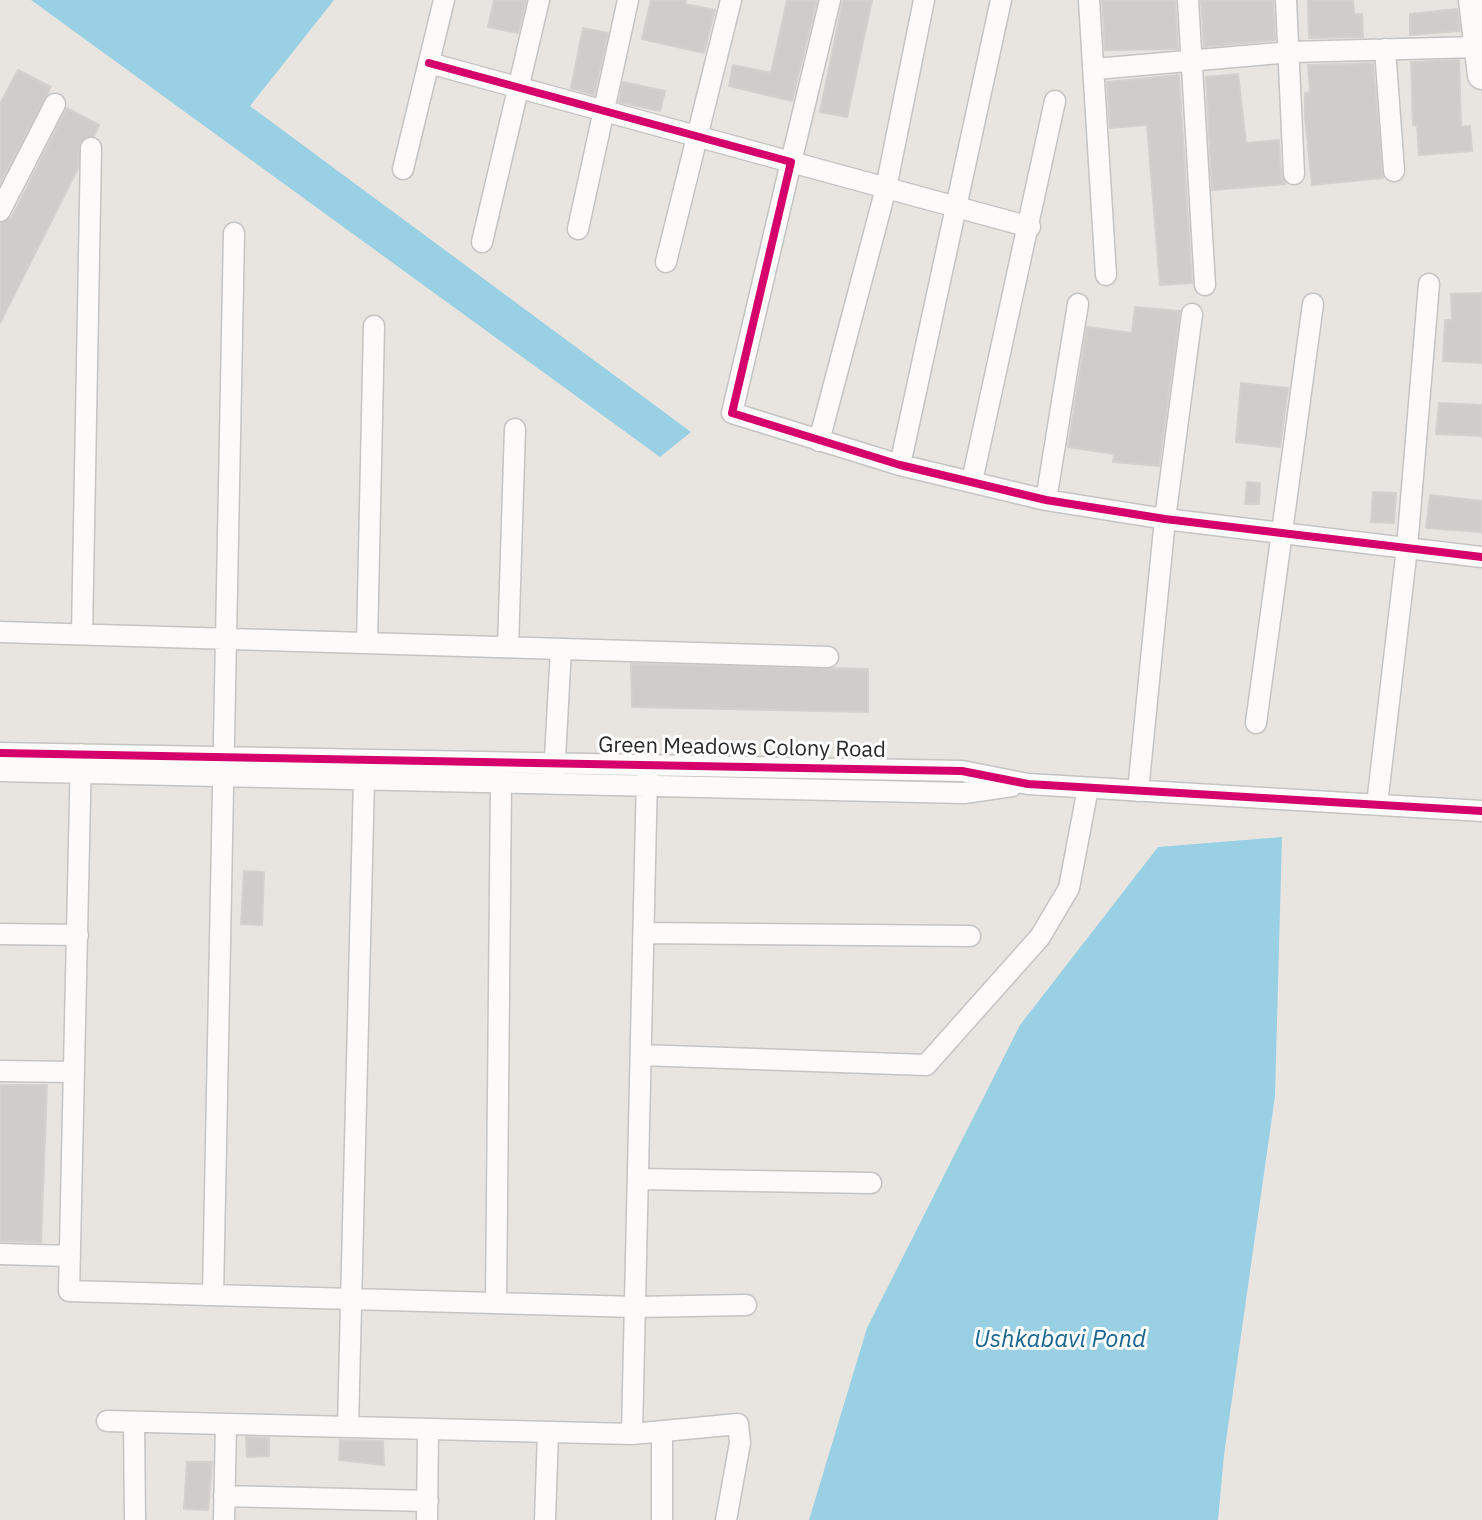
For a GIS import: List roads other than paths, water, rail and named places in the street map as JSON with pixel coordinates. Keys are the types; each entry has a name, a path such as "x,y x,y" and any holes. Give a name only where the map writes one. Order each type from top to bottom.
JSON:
{"main road":[{"path":"1473,0 1482,75"}],"street":[{"path":"403,169 444,0"},
{"path":"482,242 539,0"},
{"path":"578,229 628,0"},
{"path":"666,262 731,0"},
{"path":"830,0 732,413 900,465 1046,500 1165,519 1280,530 1482,557"},
{"path":"819,441 886,188 924,0"},
{"path":"900,465 1001,0"},
{"path":"1089,0 1106,275"},
{"path":"1188,0 1195,60 1205,285"},
{"path":"1286,0 1291,52 1294,174"},
{"path":"1095,69 1291,52 1477,47"},
{"path":"1385,49 1394,171"},
{"path":"429,63 1030,227"},
{"path":"972,481 1030,227 1055,101"},
{"path":"0,211 55,104"},
{"path":"82,634 91,148"},
{"path":"213,1295 234,233"},
{"path":"1377,804 1407,548 1429,284"},
{"path":"1046,500 1078,304"},
{"path":"1256,723 1313,304"},
{"path":"1138,791 1165,519 1192,314"},
{"path":"367,643 374,326"},
{"path":"508,647 515,429"},
{"path":"0,632 828,657"},
{"path":"554,773 561,649"},
{"name":"Green Meadows Colony Road","path":"0,753 82,764"},
{"path":"82,764 69,1291 635,1307 746,1305"},
{"name":"Green Meadows Colony Road","path":"0,771 82,764 554,773 647,786 964,793 1028,784"},
{"path":"632,1434 647,765"},
{"name":"Green Meadows Colony Road","path":"224,767 364,779 501,783 554,773 647,765 962,771 1028,784 1482,811"},
{"path":"348,1427 364,779"},
{"path":"496,1303 501,783"},
{"path":"641,1055 926,1065 1040,937 1069,888 1088,788"},
{"path":"644,933 970,936"},
{"path":"0,934 78,935"},
{"path":"0,1071 74,1072"},
{"path":"638,1179 871,1183"},
{"path":"0,1254 70,1256"},
{"path":"107,1421 632,1434 738,1424 740,1443 726,1520"},
{"path":"134,1422 135,1520"},
{"path":"224,1520 226,1424"},
{"path":"224,1496 428,1510 428,1429"},
{"path":"662,1431 662,1520"},
{"path":"545,1520 548,1432"}],"water":[{"path":"31,0 334,0 250,106 691,432 660,457"},
{"name":"Ushkabavi Pond","path":"1282,837 1275,1096 1224,1455 1218,1520 809,1520 867,1328 1020,1025 1158,847"}]}
